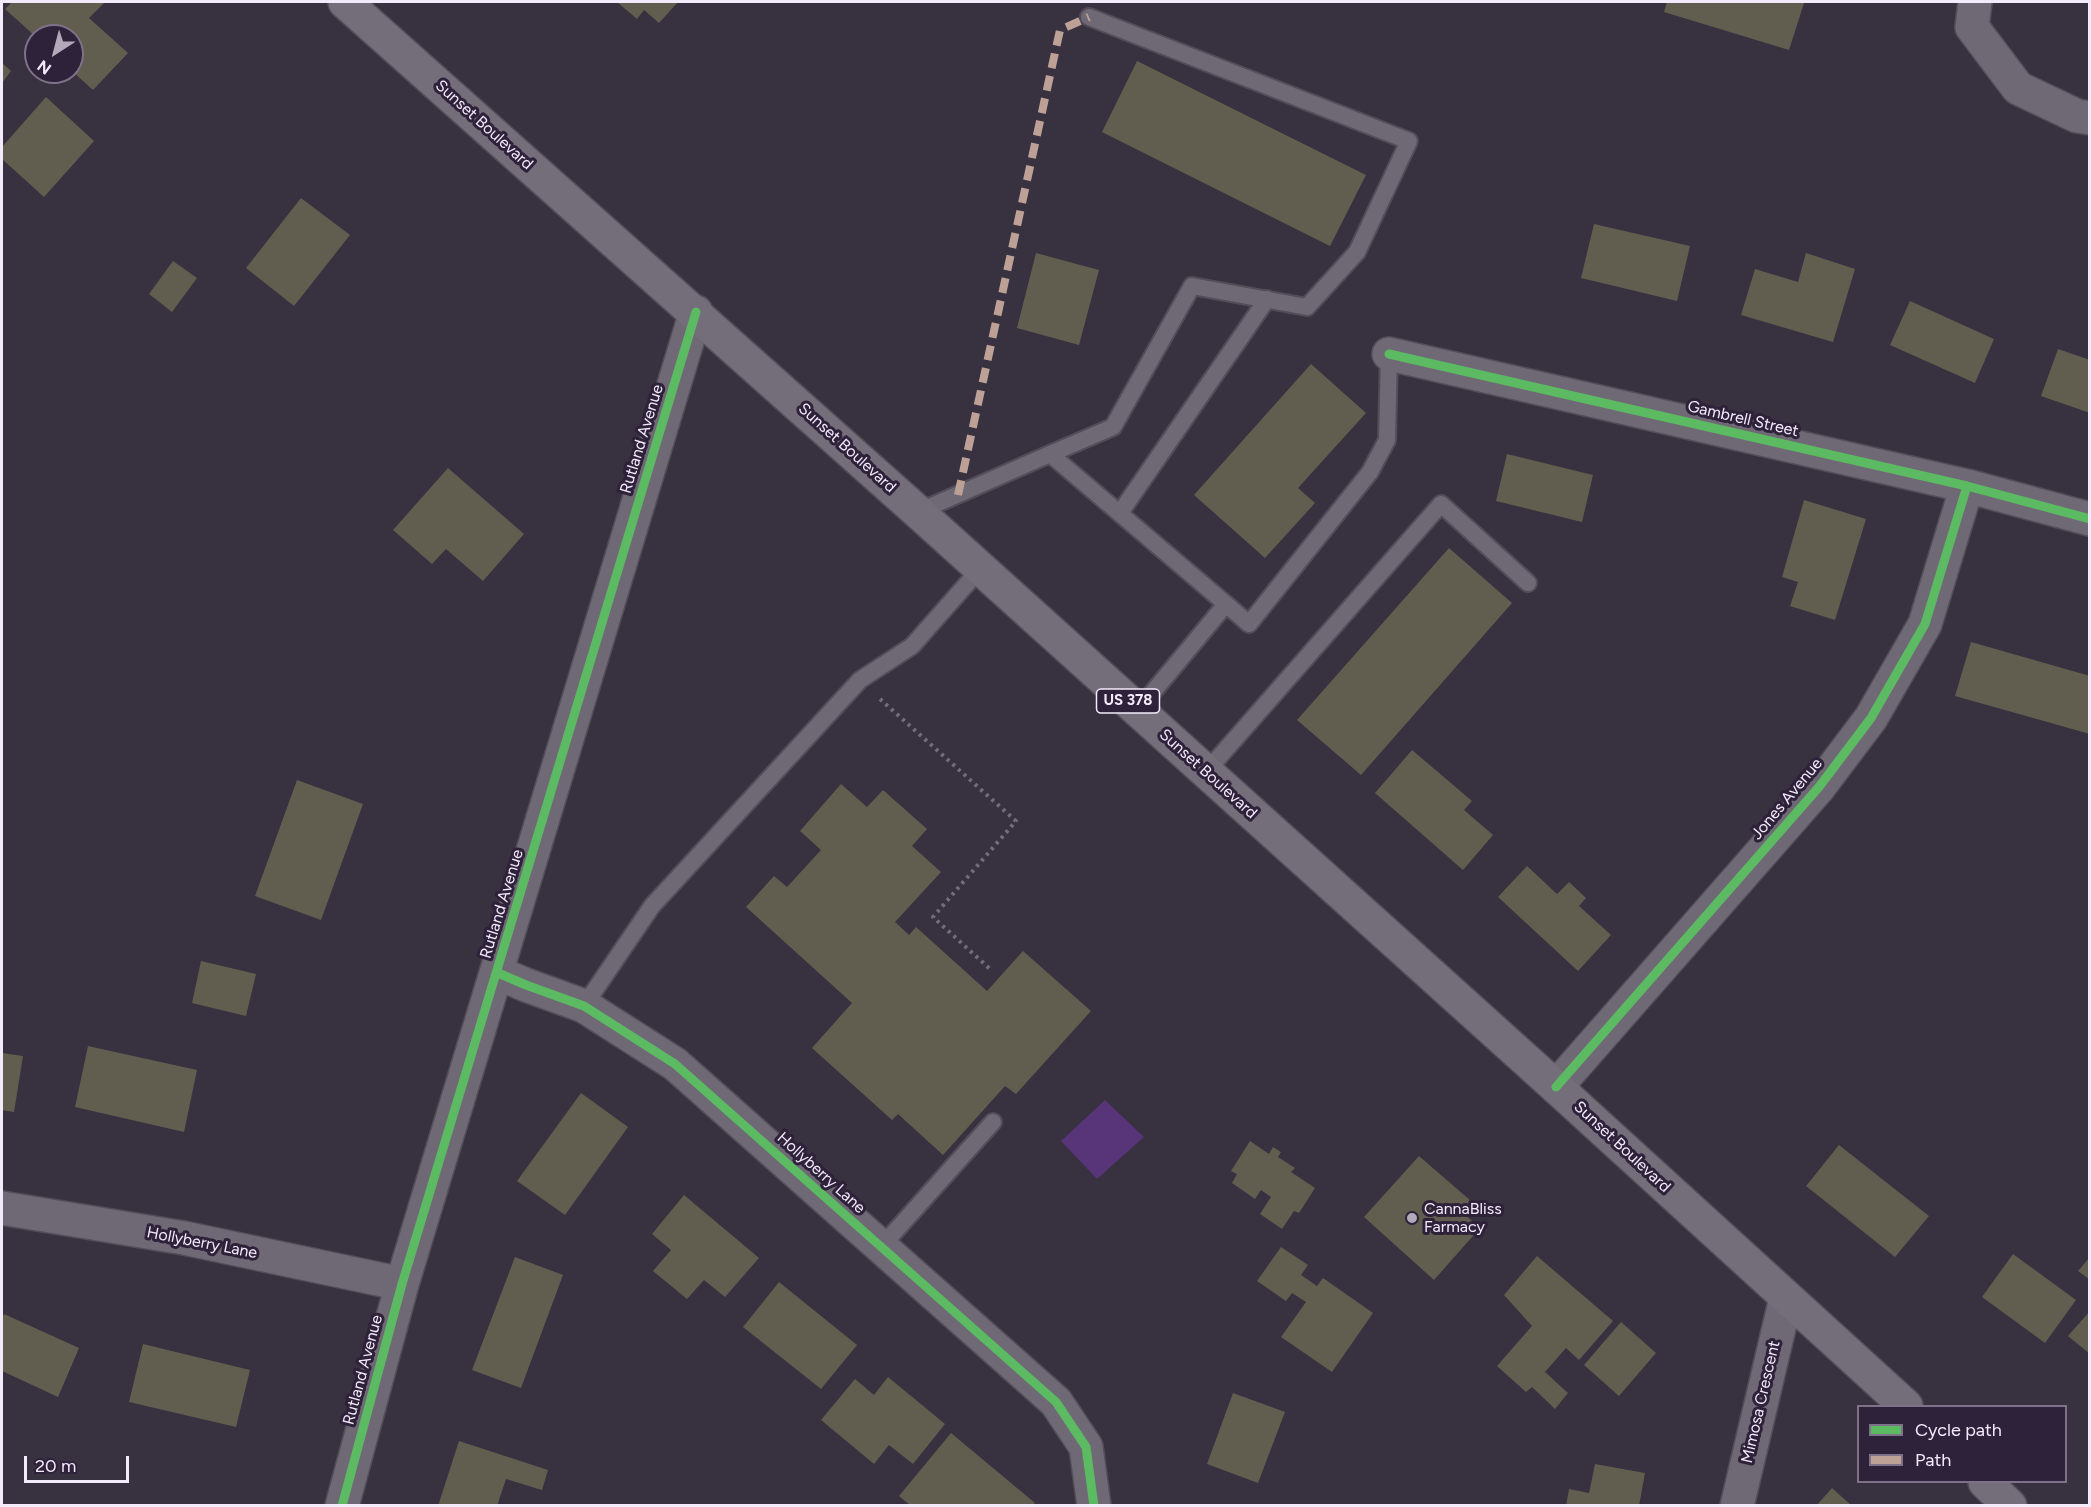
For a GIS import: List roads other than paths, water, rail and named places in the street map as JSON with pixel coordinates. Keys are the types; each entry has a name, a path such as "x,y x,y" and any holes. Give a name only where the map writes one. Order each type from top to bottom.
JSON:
{"main road":[{"name":"Sunset Boulevard","path":"345,2 696,312 1556,1087 1904,1405"},
{"path":"1987,1483 2010,1506"}],"street":[{"path":"1974,2 1972,27 2018,88 2076,116 2090,118"},
{"name":"Rutland Avenue","path":"342,1506 402,1284 498,973 696,312"},
{"name":"Gambrell Street","path":"1389,354 1967,486 2090,519"},
{"name":"Jones Avenue","path":"1556,1087 1819,788 1871,718 1925,624 1967,486"},
{"name":"Hollyberry Lane","path":"498,973 584,1006 675,1064 1056,1402 1086,1447 1094,1506"},
{"name":"Hollyberry Lane","path":"2,1208 184,1238 402,1284"},
{"name":"Mimosa Crescent","path":"1737,1506 1786,1298"}],"lane":[{"path":"918,512 1113,427 1192,286 1307,307 1357,252 1409,141 1089,17"},
{"path":"1120,513 1267,300"},
{"path":"1050,454 1249,624 1370,472 1387,440 1389,354"},
{"path":"1206,772 1441,504 1528,583"},
{"path":"584,1006 652,906 860,680 912,646 980,569"},
{"path":"1138,710 1226,604"},
{"path":"881,1247 993,1122"}],"place":[{"name":"CannaBliss Farmacy","path":"1412,1218"}]}
